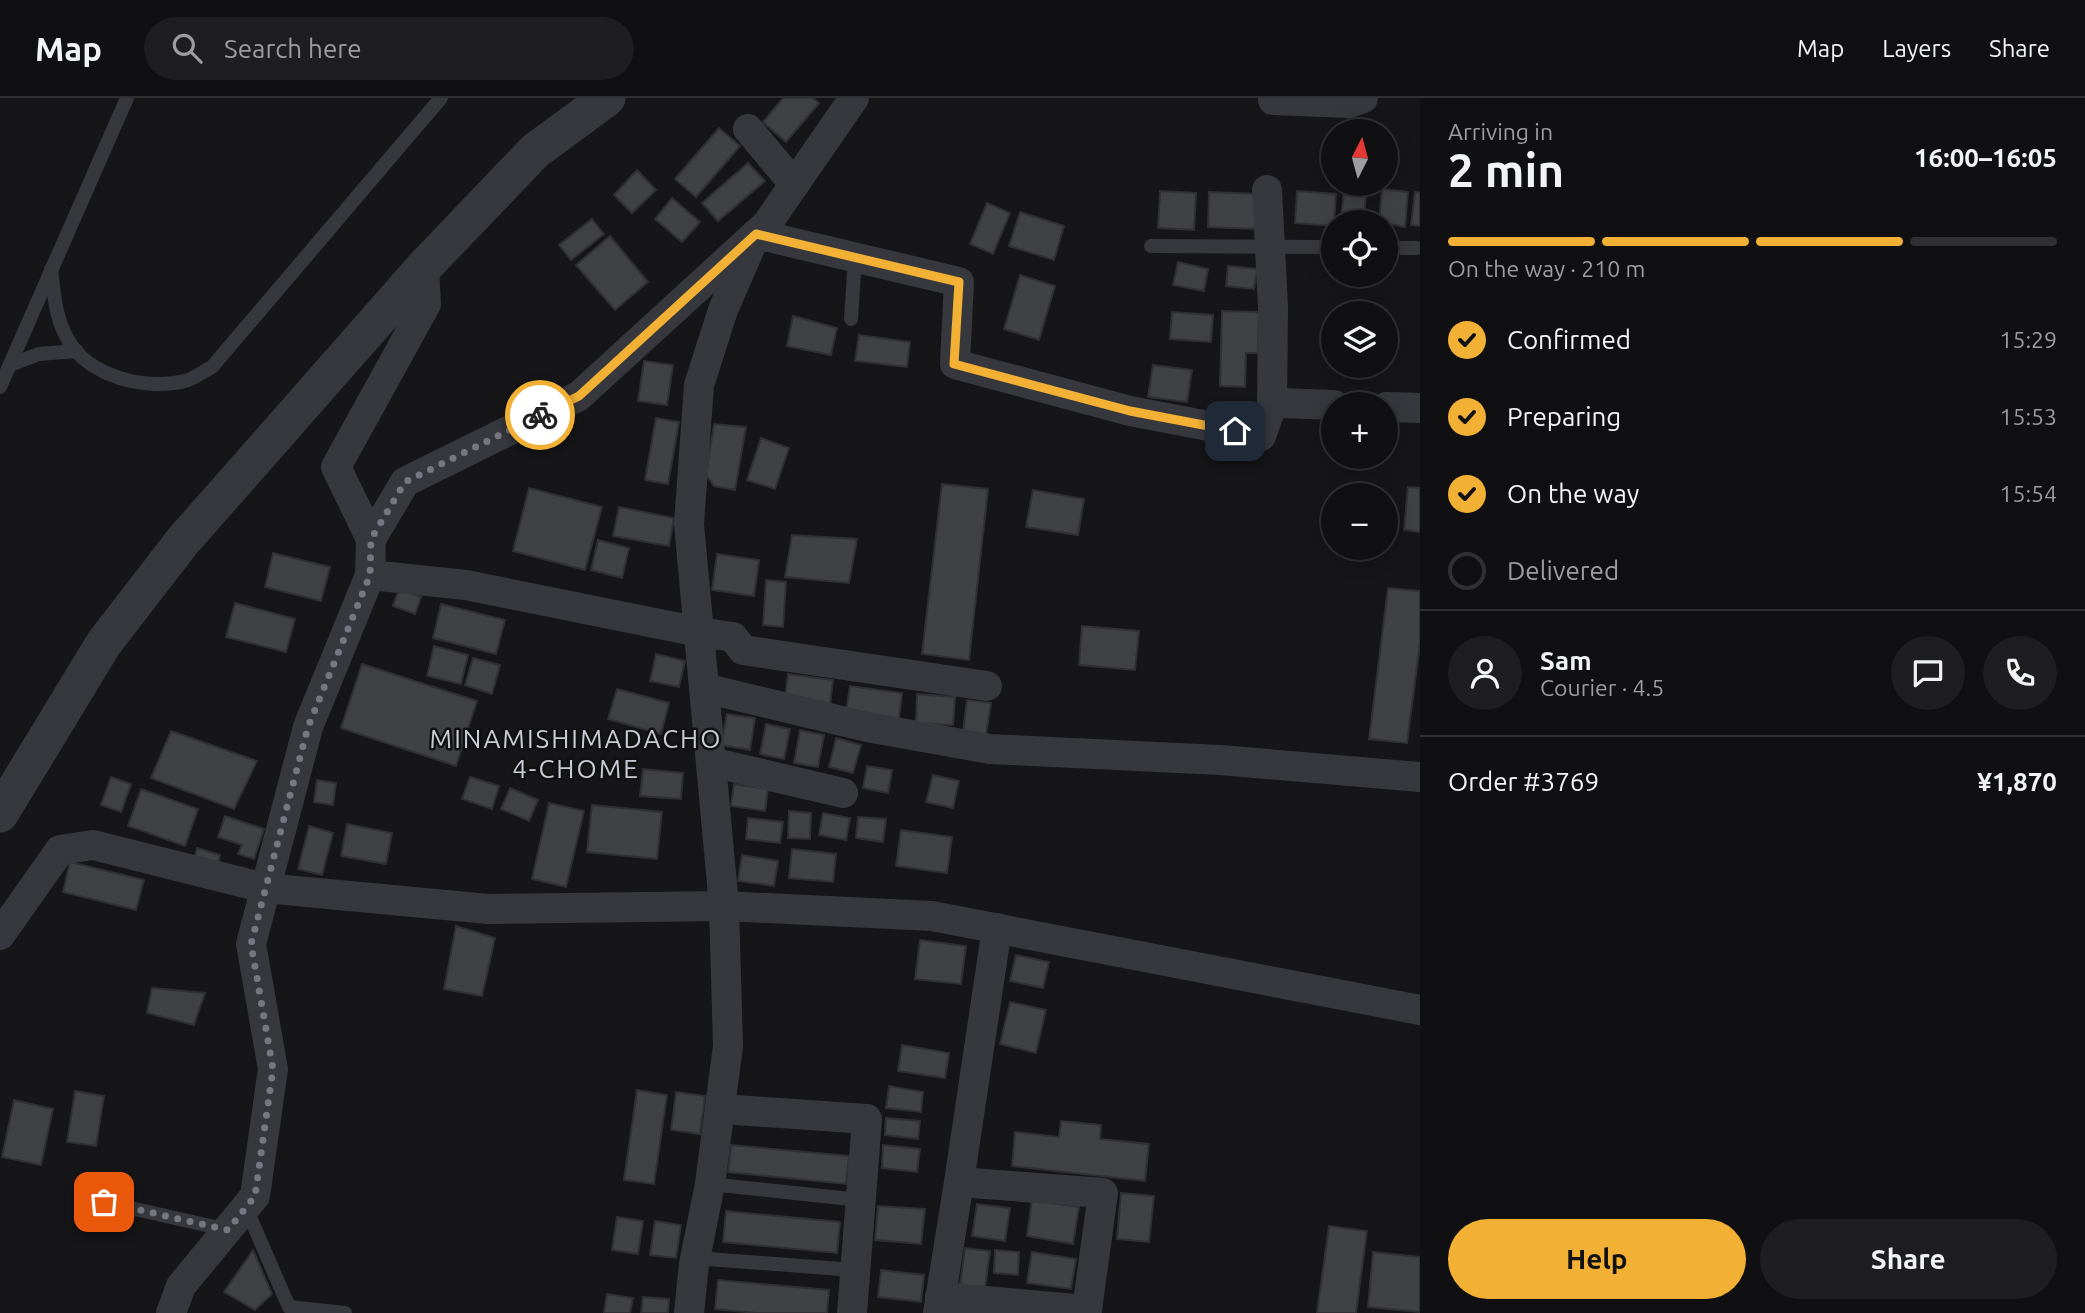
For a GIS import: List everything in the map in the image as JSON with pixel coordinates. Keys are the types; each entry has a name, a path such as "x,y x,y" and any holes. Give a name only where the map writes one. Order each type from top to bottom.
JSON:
{"street":[{"path":"0,814 104,643 174,552 424,267 583,98"},
{"path":"535,150 607,98"},
{"path":"371,539 405,482 579,396 767,224 854,98"},
{"path":"1273,100 1349,103 1363,98"},
{"path":"748,129 794,184"},
{"path":"756,234 959,282 954,364 1130,411 1261,436 1272,405 1273,307 1267,190"},
{"path":"689,1313 695,1258 721,1109 728,1046 724,906 689,524 699,385 723,310 756,234"},
{"path":"171,1313 181,1286 255,1196 273,1069 251,944 308,727 370,575 371,539 336,467 426,304 424,267"},
{"path":"1272,405 1321,405"},
{"path":"1398,407 1420,408"},
{"path":"370,575 466,585 733,637 743,650 987,686"},
{"path":"704,688 867,727 990,749 1220,760 1420,777"},
{"path":"711,762 843,793"},
{"path":"0,935 60,850 93,845 265,888 488,909 724,906 932,916 1420,1010"},
{"path":"960,1182 1103,1192 1087,1310 939,1305 997,928"},
{"path":"721,1109 867,1119 852,1313"}],"lane":[{"path":"0,387 127,98"},
{"path":"51,269 56,310 67,339 95,368 125,379 158,384 188,380 212,367 441,98"},
{"path":"1151,246 1321,247"},
{"path":"1398,248 1416,248"},
{"path":"851,319 855,257"},
{"path":"10,365 39,354 76,351"},
{"path":"709,1184 860,1200"},
{"path":"104,1202 237,1219 288,1310 345,1313"},
{"path":"695,1258 854,1270"}],"building":[{"path":"783,98 813,98 819,103 786,142 763,122"},
{"path":"719,128 740,146 696,197 675,179"},
{"path":"748,163 765,181 718,221 702,203"},
{"path":"637,170 656,190 632,213 614,195"},
{"path":"1160,191 1196,193 1194,230 1158,228"},
{"path":"1297,191 1336,196 1335,210 1321,210 1321,225 1295,223"},
{"path":"1398,191 1408,192 1405,227 1398,226 1398,210 1380,210 1381,196 1398,196"},
{"path":"1209,192 1257,194 1256,229 1208,227"},
{"path":"1415,192 1420,193 1420,226 1411,225"},
{"path":"1343,196 1366,196 1365,210 1342,210"},
{"path":"672,198 700,222 682,242 655,219"},
{"path":"987,203 1010,213 993,254 970,244"},
{"path":"1020,212 1064,226 1054,260 1009,246"},
{"path":"592,219 604,234 571,260 559,245"},
{"path":"610,236 648,282 615,310 576,265"},
{"path":"1178,262 1208,269 1204,291 1173,285"},
{"path":"1228,266 1257,269 1254,289 1226,286"},
{"path":"1020,275 1055,286 1039,340 1004,329"},
{"path":"1222,311 1259,312 1258,353 1246,353 1245,387 1220,386"},
{"path":"1172,312 1213,315 1211,342 1170,339"},
{"path":"793,316 837,328 831,355 787,346"},
{"path":"859,335 910,342 907,367 855,361"},
{"path":"644,361 673,365 667,405 638,401"},
{"path":"1153,365 1192,370 1187,402 1148,397"},
{"path":"656,418 679,422 668,484 645,480"},
{"path":"714,424 746,427 735,490 714,486 706,475"},
{"path":"761,438 789,448 775,489 747,480"},
{"path":"942,484 988,489 969,660 922,654"},
{"path":"1408,487 1420,488 1420,532 1404,530"},
{"path":"529,488 602,507 585,570 513,551"},
{"path":"1033,490 1084,499 1078,535 1026,527"},
{"path":"619,507 674,518 669,546 613,536"},
{"path":"792,535 857,539 849,583 785,577"},
{"path":"598,540 629,548 622,578 591,570"},
{"path":"273,553 330,567 321,601 265,587"},
{"path":"717,554 759,560 754,596 712,590"},
{"path":"766,580 786,582 783,627 763,625"},
{"path":"1388,588 1420,591 1420,643 1407,743 1369,739"},
{"path":"399,589 421,597 415,614 393,606"},
{"path":"235,603 295,619 286,652 226,637"},
{"path":"441,604 505,620 496,654 433,638"},
{"path":"1082,626 1139,631 1135,670 1079,665"},
{"path":"434,646 468,655 461,684 427,676"},
{"path":"656,654 685,661 679,687 650,681"},
{"path":"473,658 500,665 492,694 465,685"},
{"path":"362,664 477,701 456,766 341,728"},
{"path":"788,674 833,680 830,705 785,699"},
{"path":"850,686 902,693 899,719 846,712"},
{"path":"617,689 669,703 661,734 608,719"},
{"path":"917,694 955,697 953,725 916,723"},
{"path":"967,700 991,703 986,735 963,732"},
{"path":"727,714 755,718 750,750 721,745"},
{"path":"766,724 790,729 784,759 760,754"},
{"path":"800,730 824,735 818,767 794,763"},
{"path":"171,731 257,761 234,809 151,778"},
{"path":"836,738 861,745 853,773 829,767"},
{"path":"867,766 892,770 888,793 863,788"},
{"path":"643,769 683,773 681,799 640,796"},
{"path":"933,775 959,781 953,808 926,802"},
{"path":"111,777 131,784 121,812 101,805"},
{"path":"470,777 499,786 492,809 462,799"},
{"path":"317,780 336,783 333,805 314,802"},
{"path":"734,784 768,789 765,811 731,806"},
{"path":"510,788 538,800 529,821 501,809"},
{"path":"141,789 198,809 185,846 128,826"},
{"path":"549,803 584,811 566,887 532,879"},
{"path":"592,805 662,812 657,859 587,852"},
{"path":"789,811 811,813 810,839 788,838"},
{"path":"823,813 850,818 846,840 819,835"},
{"path":"225,816 264,829 254,859 238,854 242,845 218,837"},
{"path":"858,817 886,819 883,842 856,838"},
{"path":"748,818 783,822 780,843 746,839"},
{"path":"347,824 392,833 386,864 341,856"},
{"path":"309,826 333,833 322,875 298,869"},
{"path":"901,830 952,837 947,873 896,866"},
{"path":"197,848 220,855 216,870 193,864"},
{"path":"792,849 836,854 833,882 789,878"},
{"path":"742,855 778,861 774,886 738,881"},
{"path":"70,862 144,880 136,910 63,892"},
{"path":"456,926 495,938 482,996 444,989"},
{"path":"920,940 966,946 961,984 915,979"},
{"path":"1016,955 1049,962 1043,988 1010,981"},
{"path":"152,988 205,993 194,1025 147,1013"},
{"path":"1010,1002 1046,1010 1036,1053 1000,1044"},
{"path":"902,1045 949,1053 945,1078 898,1071"},
{"path":"889,1086 923,1092 921,1112 886,1108"},
{"path":"637,1090 667,1095 654,1184 624,1180"},
{"path":"75,1091 104,1096 96,1146 67,1142"},
{"path":"676,1092 705,1096 700,1134 671,1130"},
{"path":"14,1100 53,1109 41,1165 2,1157"},
{"path":"886,1118 920,1121 918,1139 885,1135"},
{"path":"1061,1121 1101,1125 1100,1139 1149,1144 1145,1181 1012,1166 1015,1132 1059,1137"},
{"path":"731,1145 849,1156 846,1184 728,1172"},
{"path":"883,1145 920,1149 917,1172 882,1168"},
{"path":"1121,1193 1154,1196 1149,1242 1117,1239"},
{"path":"1032,1200 1079,1207 1073,1244 1027,1236"},
{"path":"977,1204 1010,1208 1005,1241 972,1236"},
{"path":"878,1206 925,1209 921,1244 875,1240"},
{"path":"726,1211 840,1222 837,1253 723,1242"},
{"path":"617,1217 643,1221 638,1254 612,1250"},
{"path":"655,1221 681,1225 676,1258 650,1255"},
{"path":"1329,1226 1367,1231 1356,1313 1317,1313"},
{"path":"965,1248 990,1251 985,1288 960,1285"},
{"path":"253,1250 272,1294 255,1310 224,1292"},
{"path":"995,1250 1019,1252 1018,1275 994,1273"},
{"path":"1032,1252 1076,1259 1071,1289 1027,1283"},
{"path":"1373,1252 1420,1257 1420,1312 1368,1307"},
{"path":"881,1270 924,1275 921,1302 878,1297"},
{"path":"718,1280 829,1290 827,1313 756,1313 715,1309"},
{"path":"607,1294 633,1298 630,1313 604,1313"},
{"path":"643,1297 669,1299 668,1313 641,1313"}],"way so far":[{"path":"104,1202 228,1230 255,1196 273,1069 251,944 308,727 370,575 371,539 405,482 540,415"}],"district":[{"name":"MINAMISHIMADACHO 4-CHOME","path":"576,753"}],"route":[{"path":"540,415 579,396 756,234 959,282 954,364 1130,411 1235,431"}]}
